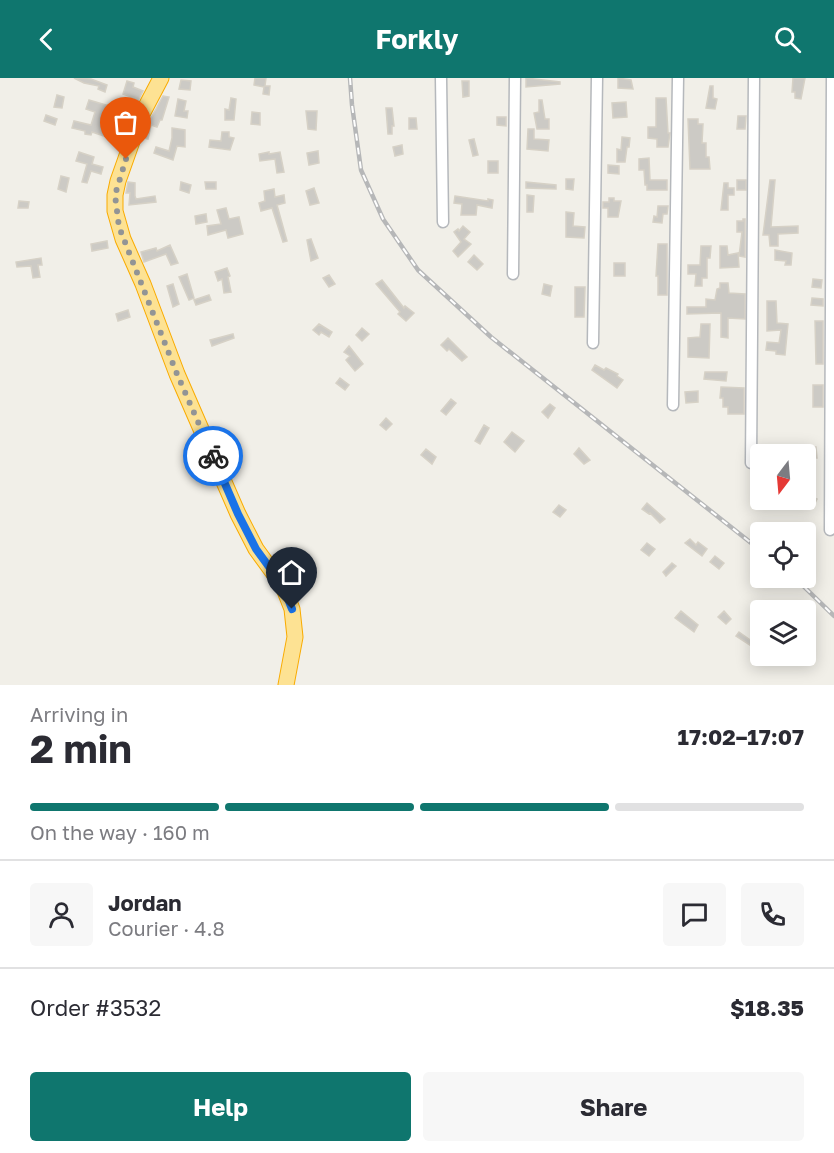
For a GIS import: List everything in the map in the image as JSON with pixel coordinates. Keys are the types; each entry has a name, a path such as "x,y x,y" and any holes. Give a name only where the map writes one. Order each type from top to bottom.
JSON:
{"highway":[{"path":"161,78 141,116 118,181 115,195 116,211 123,239 143,284 177,374 238,513 256,549 283,586 292,609 295,637 286,685"}],"street":[{"path":"441,78 443,222"},
{"path":"513,274 515,78"},
{"path":"593,343 597,78"},
{"path":"673,405 678,78"},
{"path":"751,444 754,78"},
{"path":"830,530 832,78"}],"building":[{"path":"74,78 91,79 107,85 105,92 98,89 99,86"},
{"path":"255,78 266,78 265,86 270,86 269,95 263,94 264,87 254,85"},
{"path":"526,78 560,82 560,84 526,87"},
{"path":"618,78 631,80 633,89 618,88"},
{"path":"793,78 805,78 801,99 795,98 795,92 792,92"},
{"path":"181,80 191,81 190,90 179,89"},
{"path":"127,81 134,83 133,87 143,91 136,105 137,99 123,94"},
{"path":"462,81 469,81 469,96 463,97"},
{"path":"710,86 713,86 713,98 717,99 715,109 706,108"},
{"path":"57,95 64,97 62,108 54,107"},
{"path":"163,96 169,97 162,120 157,127 151,125 148,139 144,138 150,120"},
{"path":"231,98 236,99 234,120 225,120 225,109 229,110"},
{"path":"656,98 666,98 668,133 670,133 668,147 657,147 657,139 648,138 648,127 656,127"},
{"path":"178,99 186,101 184,111 188,111 187,118 175,116"},
{"path":"89,100 113,107 111,114 130,118 128,123 120,121 117,134 120,135 119,141 92,132 91,135 85,134 85,131 72,128 74,121 91,125 95,112 86,109"},
{"path":"539,100 542,100 545,119 549,119 549,129 537,129 534,113 539,112"},
{"path":"626,102 627,117 613,118 612,103"},
{"path":"386,108 392,108 394,126 392,126 392,134 388,134"},
{"path":"306,111 317,111 316,130 308,129"},
{"path":"252,112 260,113 260,125 251,124"},
{"path":"46,115 57,119 55,125 44,121"},
{"path":"738,116 746,116 745,129 737,129"},
{"path":"497,117 506,117 506,126 497,125"},
{"path":"409,118 416,118 417,129 409,129"},
{"path":"688,119 698,119 698,124 703,124 702,143 706,143 706,157 709,157 710,169 690,169"},
{"path":"172,128 185,130 185,147 177,146 173,160 154,153 156,147 169,151"},
{"path":"528,129 534,129 534,139 549,140 548,151 527,149"},
{"path":"222,132 229,132 229,137 234,138 230,150 209,147 210,140 221,141"},
{"path":"622,137 630,138 629,147 627,147 625,162 617,162 617,149 621,150"},
{"path":"474,139 478,155 473,156 469,140"},
{"path":"402,145 403,154 395,156 393,147"},
{"path":"318,151 319,163 309,165 307,153"},
{"path":"79,152 94,157 92,164 103,167 101,174 91,171 87,183 82,182 87,164 76,161"},
{"path":"269,152 269,154 280,152 284,172 277,173 275,159 260,161 259,154"},
{"path":"649,158 650,180 667,180 667,190 647,190 644,170 639,170 639,159"},
{"path":"488,161 498,161 498,173 488,173"},
{"path":"608,165 619,166 619,174 608,173"},
{"path":"61,176 69,178 66,192 58,189"},
{"path":"566,179 574,179 573,190 566,189"},
{"path":"737,180 746,180 746,190 737,190"},
{"path":"770,180 775,180 771,227 798,226 798,233 778,234 778,246 770,246 769,235 763,235"},
{"path":"128,182 135,183 136,199 155,196 156,202 129,205 130,193 126,193"},
{"path":"181,182 191,185 189,193 180,190"},
{"path":"205,182 216,182 216,189 206,189"},
{"path":"526,182 556,185 556,189 526,188"},
{"path":"724,183 728,183 728,188 734,188 734,195 728,195 728,210 721,210"},
{"path":"314,188 319,203 310,205 306,191"},
{"path":"274,189 275,197 284,195 285,203 277,205 287,241 283,242 272,208 261,211 259,203 265,201 264,191"},
{"path":"527,195 534,196 533,212 527,212"},
{"path":"455,196 493,200 492,208 477,205 476,215 461,215 462,204 454,203"},
{"path":"609,198 621,201 618,217 608,217 608,208 603,208 603,202 609,202"},
{"path":"19,201 29,202 28,208 18,208"},
{"path":"658,206 668,206 667,214 663,214 662,223 653,222 654,216 657,217"},
{"path":"226,208 229,219 239,217 243,234 228,238 226,230 208,235 207,226 221,224 217,210"},
{"path":"566,212 574,213 573,226 585,227 584,238 566,237"},
{"path":"206,214 207,222 196,224 195,216"},
{"path":"745,219 745,257 739,256 742,232 737,232 737,221 743,221"},
{"path":"463,226 470,232 464,239 471,244 458,257 453,251 461,242 454,232 458,229 459,231"},
{"path":"311,239 318,258 311,261 307,240"},
{"path":"107,241 108,248 92,251 91,244"},
{"path":"658,244 667,244 667,295 658,295 658,276 656,276"},
{"path":"170,245 178,263 171,265 166,254 144,262 141,252 156,248 157,251"},
{"path":"701,246 711,246 710,258 707,258 707,278 702,278 702,286 695,286 696,274 688,274 688,265 700,265"},
{"path":"720,246 727,246 728,255 738,253 739,267 720,268"},
{"path":"775,250 792,253 791,265 785,265 786,261 775,260"},
{"path":"474,255 483,264 477,270 468,262"},
{"path":"41,258 42,265 38,265 40,277 33,278 31,266 17,267 16,262"},
{"path":"614,263 625,263 625,276 614,276"},
{"path":"227,268 231,292 224,293 222,279 218,281 215,272"},
{"path":"187,274 194,298 189,300 179,277"},
{"path":"329,275 335,284 329,287 323,278"},
{"path":"813,279 822,280 821,288 812,287"},
{"path":"382,280 404,308 405,306 414,313 406,321 398,314 400,312 376,284"},
{"path":"720,283 728,283 729,293 745,294 745,319 728,318 728,338 721,337 721,313 687,314 687,307 706,307 706,299 715,300"},
{"path":"173,284 179,304 173,307 167,286"},
{"path":"544,284 552,286 550,296 542,294"},
{"path":"575,287 585,287 584,317 575,317"},
{"path":"209,295 211,300 196,305 194,300"},
{"path":"812,298 823,299 823,306 811,305"},
{"path":"767,301 776,301 777,323 788,324 785,355 766,350 767,342 779,343 781,330 767,331"},
{"path":"128,310 130,317 118,321 116,314"},
{"path":"815,321 823,321 823,364 816,364"},
{"path":"319,324 332,332 329,337 321,332 319,335 313,330"},
{"path":"701,324 710,324 709,358 688,357 688,338 700,337"},
{"path":"362,328 369,334 362,341 356,335"},
{"path":"233,334 234,338 212,346 210,340"},
{"path":"448,338 467,357 462,361 441,345"},
{"path":"349,346 363,364 355,371 346,360 350,356 344,352"},
{"path":"595,365 618,374 617,376 623,380 617,388 592,370"},
{"path":"705,372 727,372 726,381 704,379"},
{"path":"340,378 349,385 345,390 336,383"},
{"path":"813,385 823,385 823,407 813,407"},
{"path":"721,387 744,388 744,414 728,414 728,407 723,407 723,398 720,398"},
{"path":"698,391 698,402 686,403 685,392"},
{"path":"451,399 456,403 446,415 441,411"},
{"path":"550,404 555,408 548,418 542,412"},
{"path":"386,418 392,424 386,430 380,425"},
{"path":"484,425 489,428 480,444 475,441"},
{"path":"512,432 524,441 515,452 504,442"},
{"path":"579,448 590,460 584,464 574,454"},
{"path":"426,449 436,457 432,464 421,455"},
{"path":"647,503 665,519 660,523 642,509"},
{"path":"559,505 566,510 560,517 553,512"},
{"path":"690,539 696,545 698,542 707,549 702,556 685,543"},
{"path":"647,543 655,549 649,556 641,550"},
{"path":"715,556 724,563 719,569 710,562"},
{"path":"672,563 676,566 666,576 663,572"},
{"path":"681,611 698,625 694,632 675,618"},
{"path":"724,611 731,619 726,624 718,617"},
{"path":"739,632 750,640 750,645 736,636"}],"railway":[{"path":"350,78 361,170 383,219 418,270 491,337 750,542"},
{"path":"805,588 834,616"}],"way so far":[{"path":"126,159 115,195 119,227 177,374 213,456"}],"route":[{"path":"213,456 256,549 283,586 292,609"}]}
